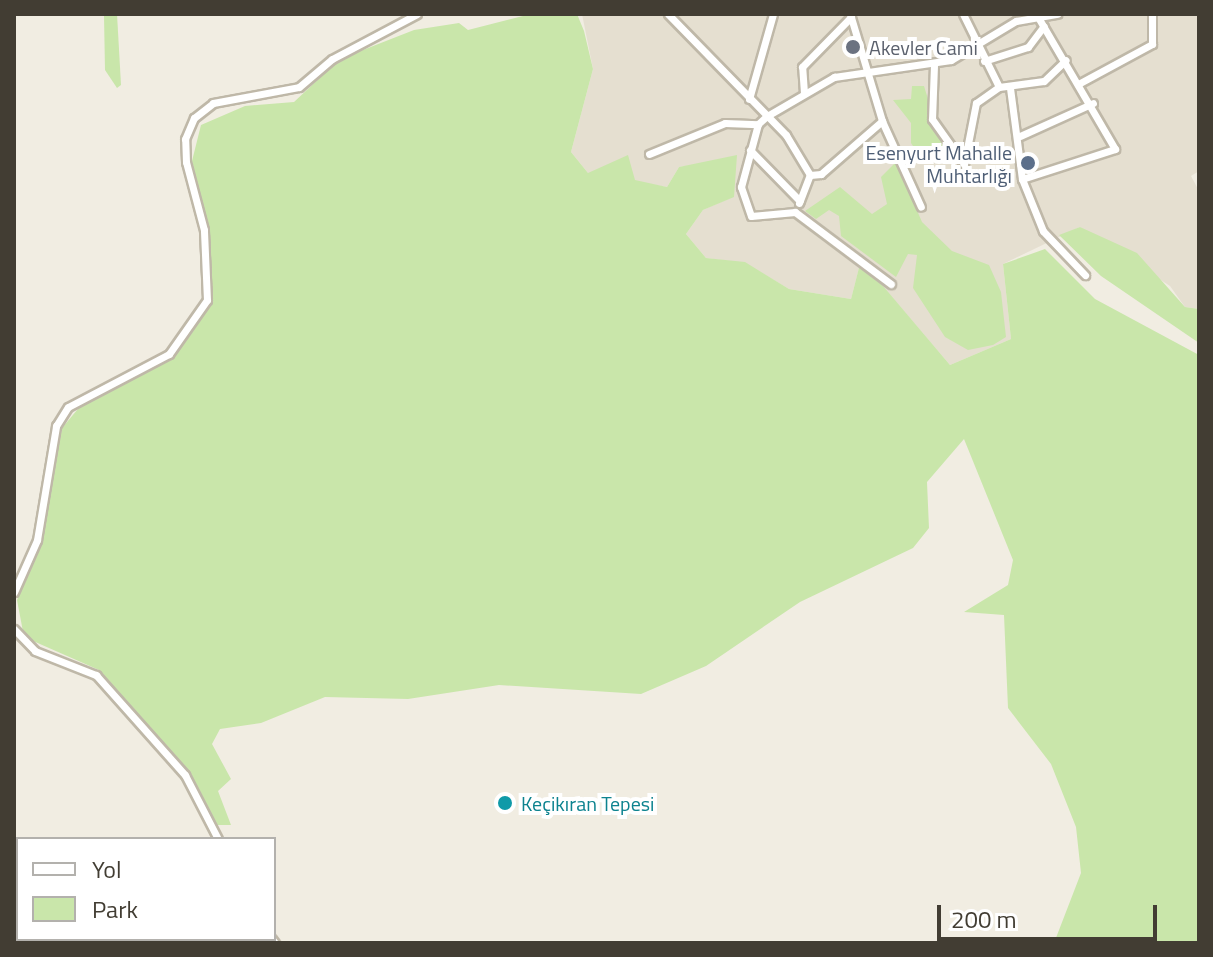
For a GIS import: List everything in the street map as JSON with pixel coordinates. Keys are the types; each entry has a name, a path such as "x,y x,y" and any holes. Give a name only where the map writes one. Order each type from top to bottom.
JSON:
{"street":[{"path":"14,592 37,540 62,416 85,393 169,354 207,300 204,230 186,162 185,139 194,118 213,103 299,87 332,59 417,14"},
{"path":"668,14 767,116 810,175"},
{"path":"749,99 773,14"},
{"path":"963,14 974,43 999,87"},
{"path":"891,284 795,212 751,216 741,187 758,124 804,93 870,72 934,65 1016,21 1040,20 1057,14"},
{"path":"1080,83 1152,44 1152,14"},
{"path":"804,93 802,67 850,16 870,72 882,121 921,207"},
{"path":"1022,179 1115,149 1093,103 1040,20"},
{"path":"984,61 1028,47 1040,20"},
{"path":"934,65 932,119 964,164 976,103 999,87 1010,88 1044,81 1066,60"},
{"path":"1010,88 1020,136 1022,179 1043,231 1085,275"},
{"path":"1020,136 1093,103"},
{"path":"810,175 821,174 882,121"},
{"path":"649,154 725,123 758,124"},
{"path":"750,150 800,201"},
{"path":"795,212 810,175"},
{"path":"14,629 35,651 96,675 185,775 217,837"}],"shaded area":[{"path":"582,14 1199,14 1199,171 1191,176 1199,191 1199,309 1185,307 1170,286 1080,227 1003,264 1011,339 950,365 861,261 851,299 789,289 745,263 706,258 686,234 703,210 734,196 727,161 679,167 667,187 588,173 571,152 593,69"}],"green space":[{"path":"117,14 121,85 117,88 105,70 104,16"},
{"path":"531,14 577,14 584,31 593,69 571,152 588,173 628,155 635,180 667,187 679,167 737,155 734,197 703,210 686,234 706,258 745,262 789,289 851,299 861,260 950,365 1011,339 1003,264 1045,249 1095,299 1199,355 1199,943 1054,943 1081,873 1076,827 1051,764 1008,708 1004,615 964,612 1008,585 1013,560 964,439 927,482 929,528 913,548 800,602 706,666 641,694 499,685 408,699 325,697 261,723 220,729 212,744 231,779 218,791 231,825 217,825 190,772 99,670 24,637 17,600 42,542 62,428 88,397 172,359 212,301 209,229 192,161 201,125 245,106 294,102 340,59 414,30 459,23 468,30"},
{"path":"912,86 924,86 943,148 922,160 911,143 911,123 893,100 911,99"},
{"path":"896,162 922,222 952,251 989,265 1001,292 1006,337 993,345 968,350 945,337 913,288 917,255 908,254 896,277 841,236 839,216 829,210 816,219 805,211 840,187 872,214 887,204 881,177"},
{"path":"1080,227 1137,253 1185,307 1199,309 1199,343 1101,276 1059,235"},
{"path":"14,888 16,941 79,943 14,943"}],"place":[{"name":"Akevler Cami","path":"853,47"},
{"name":"Esenyurt Mahalle Muhtarlığı","path":"1028,163"},
{"name":"Keçikıran Tepesi","path":"505,803"}]}
